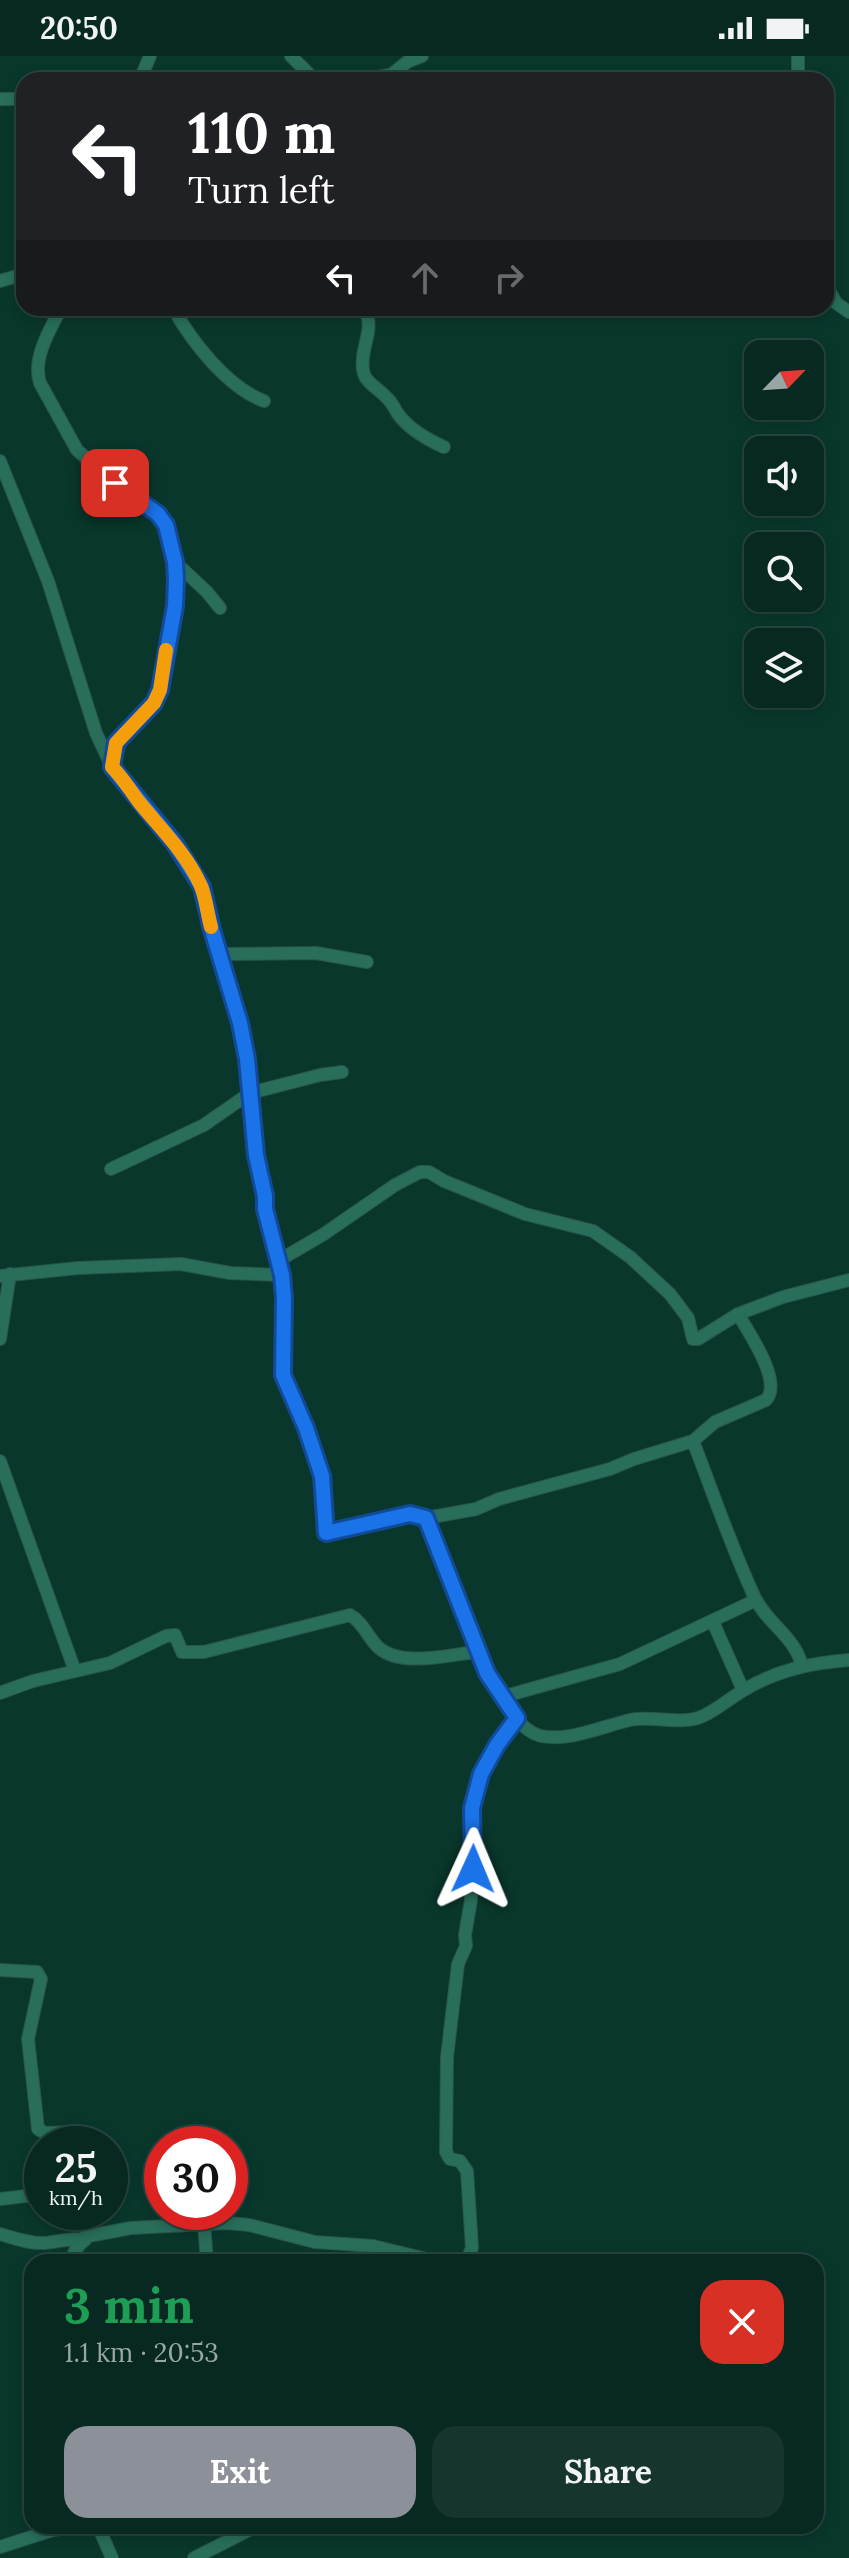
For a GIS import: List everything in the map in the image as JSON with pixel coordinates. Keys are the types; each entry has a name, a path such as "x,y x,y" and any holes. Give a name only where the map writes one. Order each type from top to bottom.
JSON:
{"street":[{"path":"291,56 307,72"},
{"path":"394,72 422,56"},
{"path":"836,303 849,296"},
{"path":"834,299 849,312"},
{"path":"57,316 46,336 37,374 40,383 77,450 127,494 158,514 166,525 175,562 175,606 160,690 154,703 116,743 112,767"},
{"path":"179,316 218,368 249,396 264,401"},
{"path":"368,316 370,332 363,357 367,381 388,398 408,425 426,439 444,447"},
{"path":"0,461 38,551 96,733 112,767 175,844 202,887 247,1059 265,1209 284,1298 283,1375 322,1476 326,1533 410,1514 426,1518 476,1509 499,1499 610,1469 693,1441 715,1422 771,1396 773,1386 760,1352 738,1314"},
{"path":"175,562 195,579 220,608"},
{"path":"221,954 316,953 367,962"},
{"path":"111,1169 204,1125 250,1093 342,1072"},
{"path":"0,1339 5,1275 181,1264 230,1273 280,1268 395,1185 412,1175 429,1172 525,1214 593,1231 630,1257 670,1294 688,1318 693,1339 698,1339 738,1314 783,1297 849,1280"},
{"path":"693,1441 756,1600 793,1644 802,1666"},
{"path":"0,1461 75,1671"},
{"path":"426,1518 487,1673 517,1718 538,1736 555,1737 594,1731 643,1717 699,1717 743,1690 786,1670 849,1660"},
{"path":"502,1697 620,1664 756,1600"},
{"path":"0,1693 33,1681 110,1663 166,1636 175,1635 182,1652 204,1652 350,1615 356,1618 375,1645 397,1658 478,1652"},
{"path":"713,1622 743,1690"},
{"path":"469,2254 472,2248 468,2181 464,2166 460,2161 450,2159 446,2152 447,2057 458,1964 466,1946 471,1900 469,1884 473,1875 474,1799 481,1774 517,1718"},
{"path":"0,1970 37,1972 41,1979 28,2039 38,2126"},
{"path":"0,2199 24,2196"},
{"path":"248,2225 315,2242 373,2246 406,2254"},
{"path":"0,2234 46,2243 144,2227"},
{"path":"84,2230 86,2238"},
{"path":"204,2230 206,2254"},
{"path":"74,2254 86,2238"},
{"path":"0,2547 41,2534"},
{"path":"102,2534 112,2558"},
{"path":"194,2558 241,2534"}],"slow traffic":[{"path":"166,650 160,690 154,703 116,743 112,767 123,777 132,793 193,870 202,887 211,927"}],"route":[{"path":"115,483 158,514 166,525 176,579 175,606 160,690 154,703 116,743 112,767 123,777 132,793 193,870 202,887 221,954 247,1059 256,1155 265,1209 282,1275 283,1375 322,1476 326,1533 410,1514 426,1518 487,1673 517,1718 481,1774 472,1808 473,1869"}]}
